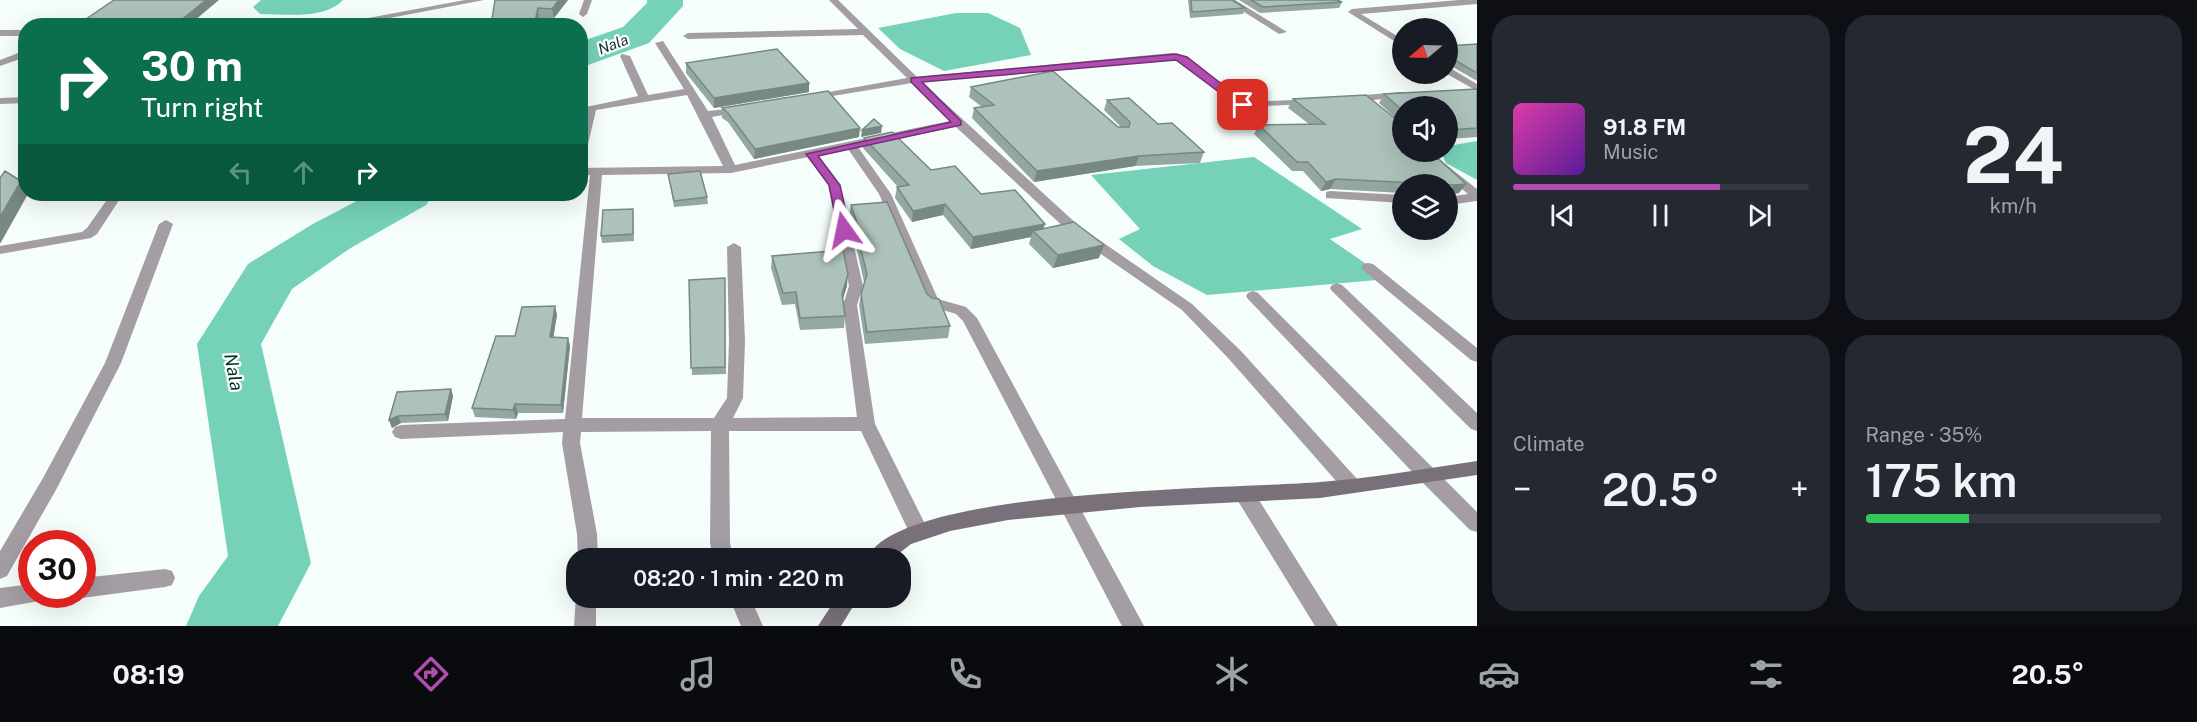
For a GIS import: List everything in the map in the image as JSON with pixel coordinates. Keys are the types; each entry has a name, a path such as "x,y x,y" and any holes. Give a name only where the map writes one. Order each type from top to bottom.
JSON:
{"street":[{"path":"375,18 480,0"},
{"path":"583,14 588,0"},
{"path":"833,0 958,123 1074,229 1187,307 1235,355 1351,485"},
{"path":"1229,0 1282,32"},
{"path":"1392,36 1353,11 1477,1"},
{"path":"688,36 864,32"},
{"path":"0,33 18,33"},
{"path":"660,43 705,115 731,169"},
{"path":"0,63 18,55"},
{"path":"625,56 644,98"},
{"path":"799,100 914,80 1176,57 1184,59 1243,105 1329,100"},
{"path":"1048,67 1064,82"},
{"path":"1458,78 1474,91"},
{"path":"588,118 590,109 600,104 690,91"},
{"path":"1341,99 1413,95"},
{"path":"1364,98 1379,112"},
{"path":"0,100 18,100"},
{"path":"705,115 752,107"},
{"path":"588,172 731,169 958,123"},
{"path":"852,146 885,194 927,292 935,304 965,312 1133,626"},
{"path":"812,154 834,185 856,286 850,304 866,423 918,530"},
{"path":"1435,162 1466,189 1477,195"},
{"path":"1330,195 1392,198"},
{"path":"1458,199 1477,195"},
{"path":"0,250 86,235 92,231 112,201"},
{"path":"586,201 571,453 587,534 588,548"},
{"path":"0,570 50,483 113,363 166,224"},
{"path":"721,548 720,423 735,398 734,247"},
{"path":"1368,267 1477,356"},
{"path":"1337,288 1477,424"},
{"path":"1254,296 1426,475 1477,524"},
{"path":"401,432 573,425 866,423"},
{"path":"885,548 918,530 997,513 1069,505 1245,495 1351,485 1477,468"},
{"path":"1245,495 1327,626"},
{"path":"96,586 165,578"},
{"path":"0,598 18,596"},
{"path":"585,626 586,608"},
{"path":"744,608 752,626"},
{"path":"829,626 841,608"}],"shaded area":[{"path":"261,0 343,0 326,11 293,15 260,14 253,7"},
{"path":"956,13 988,13 1020,28 1031,55 944,71 900,49 878,28"},
{"path":"1477,141 1477,180 1446,163 1458,162 1458,144"},
{"path":"1254,157 1362,229 1330,239 1388,279 1207,295 1153,266 1119,239 1140,229 1091,175"}],"building":[{"path":"114,0 206,0 184,18 88,18"},
{"path":"495,0 559,0 552,9 538,8 536,18 492,18"},
{"path":"1191,0 1232,0 1245,8 1192,12"},
{"path":"1251,0 1337,0 1342,2 1263,7"},
{"path":"1477,44 1477,73 1458,62 1458,45"},
{"path":"777,49 809,83 714,98 686,63"},
{"path":"1053,71 1118,127 1129,127 1130,122 1107,100 1129,98 1158,124 1172,123 1204,152 1139,156 1037,171 974,108 994,105 971,87"},
{"path":"1477,89 1477,128 1458,129 1458,96 1392,96 1392,101 1384,94"},
{"path":"828,91 860,128 755,149 722,108"},
{"path":"1366,95 1392,116 1392,162 1442,162 1455,174 1392,174 1392,182 1336,179 1326,182 1308,162 1297,162 1259,125 1325,124 1293,99"},
{"path":"874,119 882,126 862,130"},
{"path":"892,132 931,170 955,166 981,194 1015,190 1045,224 973,237 945,204 913,211 897,187 909,185 864,138"},
{"path":"5,171 18,179 18,186 0,217 0,178"},
{"path":"700,171 707,197 674,201 668,174"},
{"path":"1458,177 1466,184 1458,185"},
{"path":"887,202 927,294 939,299 950,326 867,332 861,294 867,274 855,226 858,226 851,205"},
{"path":"633,209 633,234 601,236 603,210"},
{"path":"1074,222 1104,245 1058,255 1033,231"},
{"path":"843,250 848,274 842,294 845,316 800,318 796,292 783,293 772,256"},
{"path":"725,278 725,367 691,368 689,280"},
{"path":"555,306 550,337 568,338 561,405 515,404 513,410 472,408 496,336 515,336 522,307"},
{"path":"451,389 445,414 398,416 389,420 397,392"}],"waterway":[{"name":"Nala","path":"588,53 636,35 665,6 665,0"},
{"name":"Nala","path":"230,626 270,563 229,344 269,277 330,237 395,201"}],"route":[{"path":"844,230 834,185 812,154 958,123 914,80 1176,57 1184,59 1243,105"}]}
